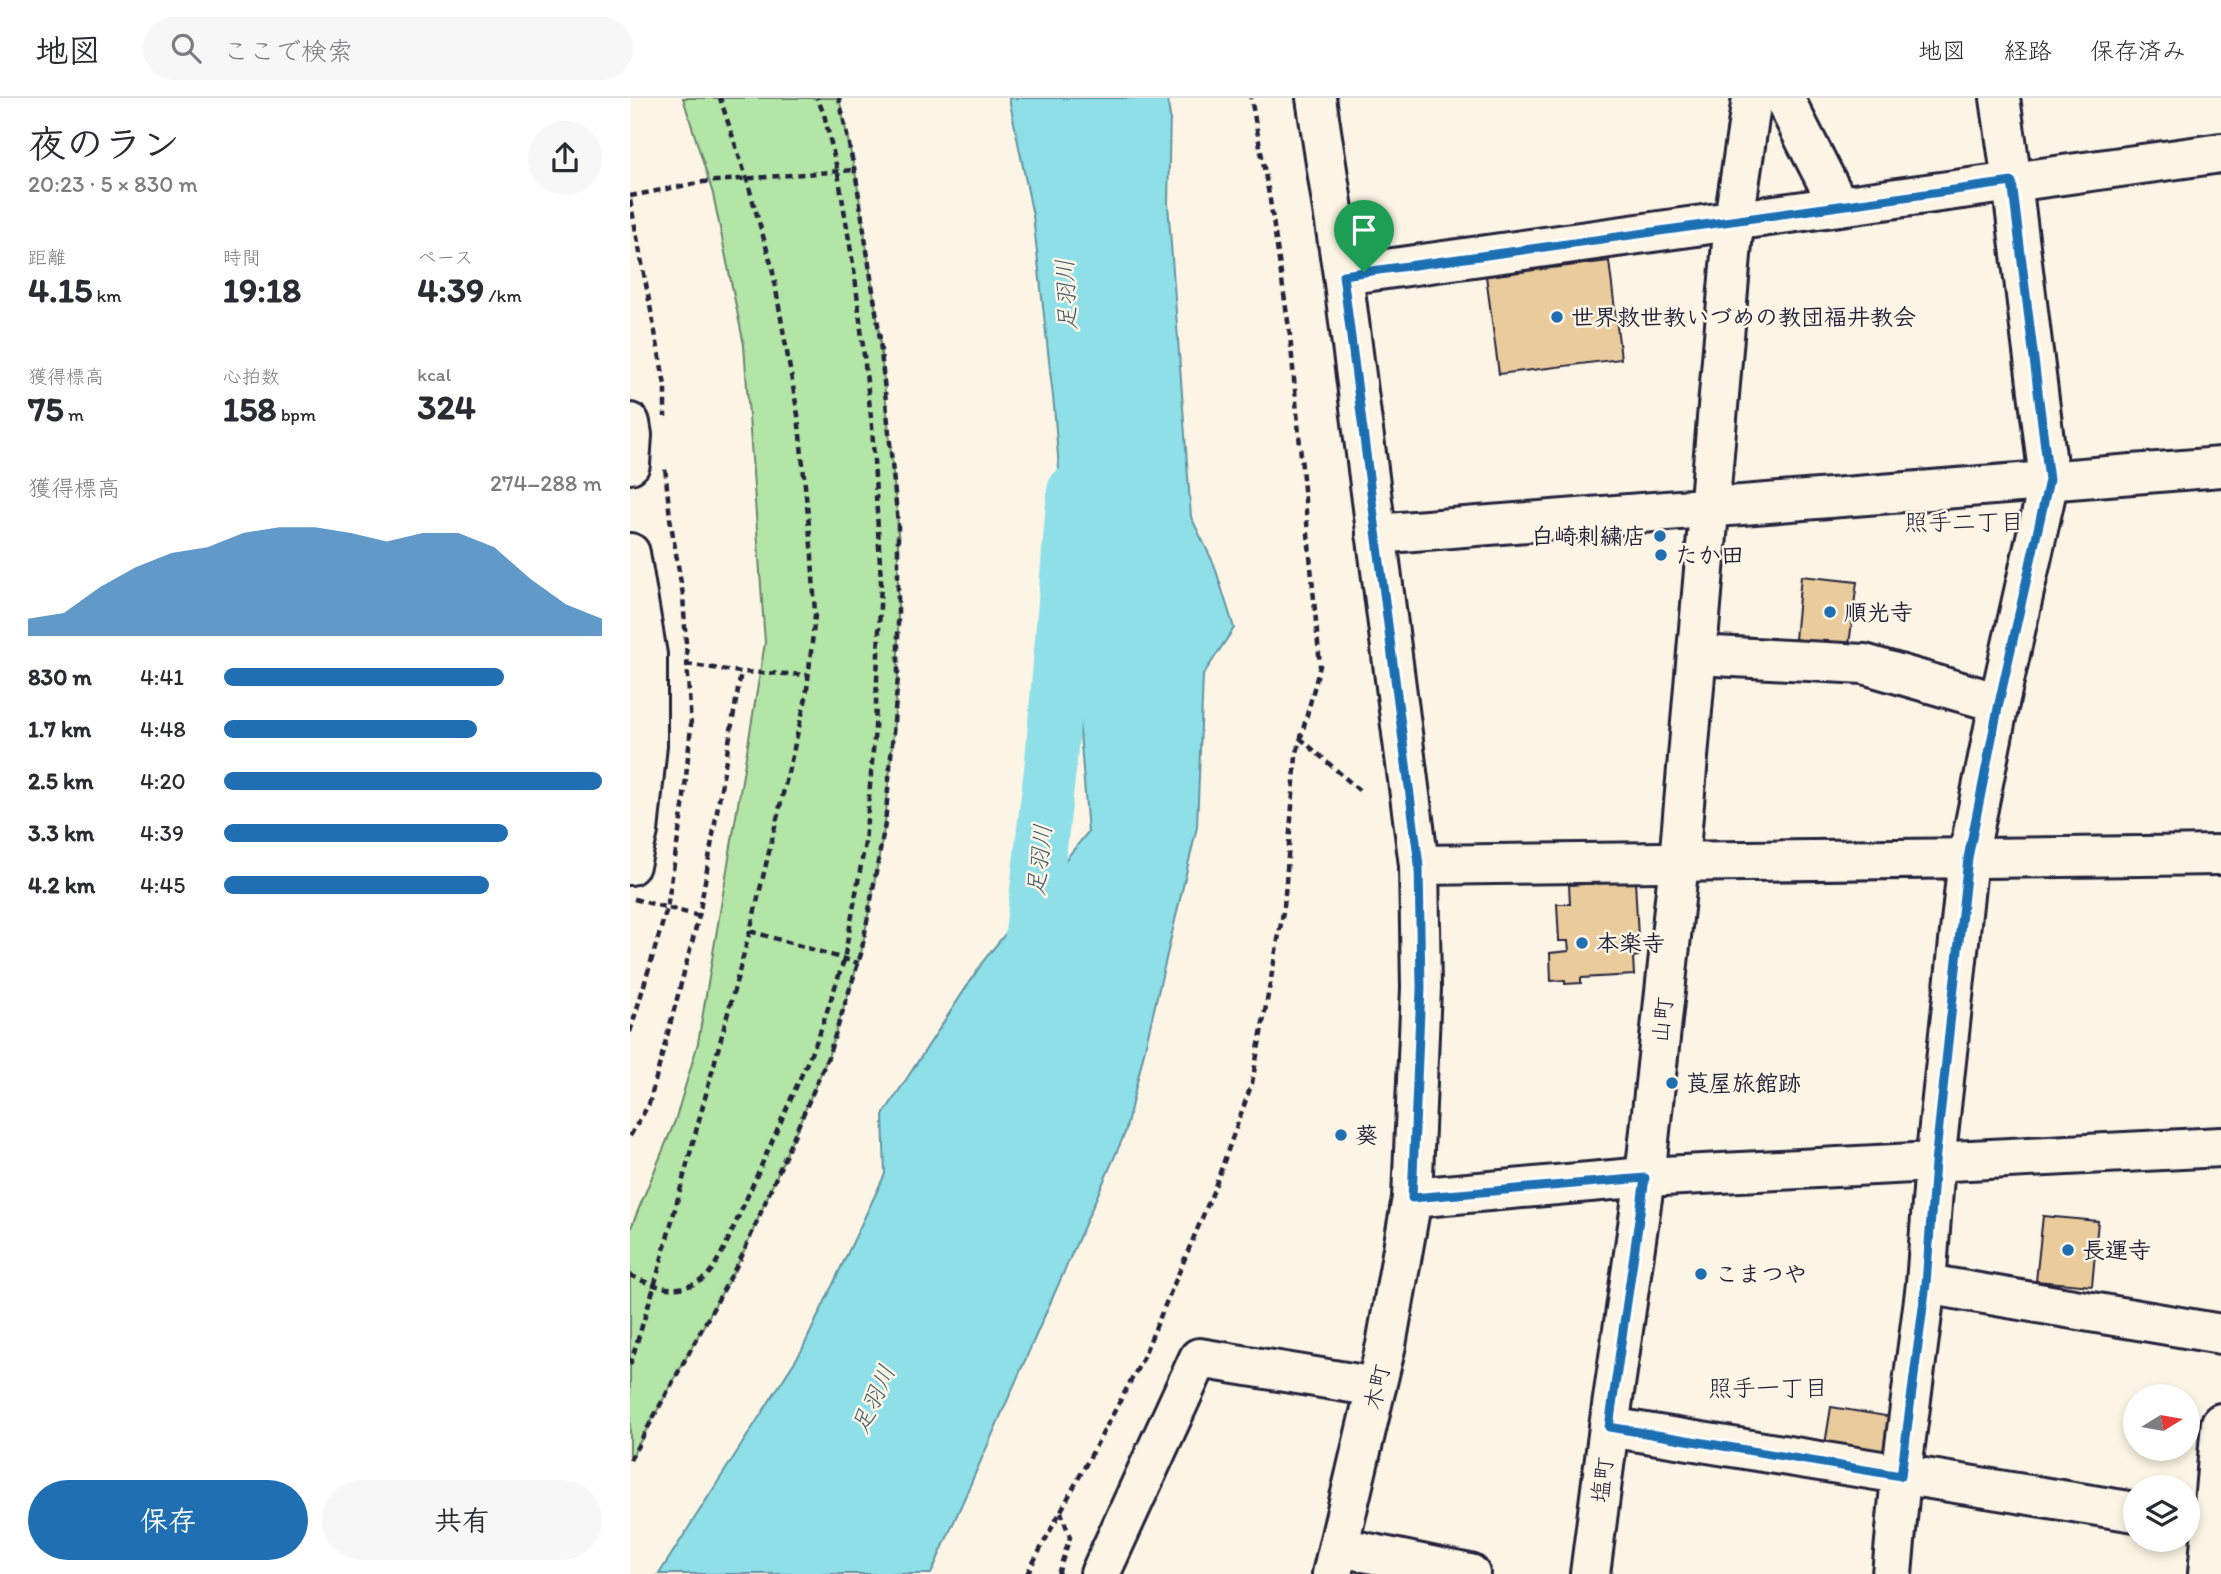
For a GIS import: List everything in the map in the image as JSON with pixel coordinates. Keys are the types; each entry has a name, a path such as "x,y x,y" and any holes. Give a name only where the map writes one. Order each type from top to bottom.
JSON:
{"street":[{"name":"木町","path":"1316,98 1343,275 1419,865 1421,988 1412,1198 1386,1345 1336,1560"},
{"name":"山町","path":"1645,1178 1679,862 1734,220 1752,98"},
{"path":"1784,98 1839,206"},
{"path":"1892,1574 1901,1476 1926,1284 1935,1163 1968,858 1999,703 2049,480 2000,98"},
{"path":"1343,275 2221,153"},
{"path":"630,423 630,464"},
{"path":"1376,534 2221,467"},
{"path":"630,553 648,746 638,831 630,865"},
{"path":"1697,655 1864,664 1999,703"},
{"path":"1419,865 2221,855"},
{"path":"1412,1198 1645,1178 2221,1147"},
{"name":"塩町","path":"1590,1574 1645,1178"},
{"path":"1926,1284 2221,1334"},
{"path":"1100,1574 1199,1358 1376,1387"},
{"path":"2200,1518 2221,1423"},
{"path":"1609,1427 2123,1510"},
{"path":"2200,1528 2208,1574"},
{"path":"1336,1560 1470,1574"}],"path":[{"path":"631,1362 654,1287 750,931 803,711 810,675 815,615 798,415 772,267 720,98"},
{"path":"630,1275 654,1287 678,1289 705,1279 724,1248 818,1038 844,960 865,843 876,728 881,581 872,426 855,276 838,173 824,114 817,98"},
{"path":"630,1460 742,1256 828,1057 858,963 885,824 898,677 898,524 879,331 855,170 839,98"},
{"path":"1027,1574 1141,1362 1213,1192 1252,1083 1284,907 1296,756 1320,666 1290,335 1270,200 1251,98"},
{"path":"630,196 746,177 855,170"},
{"path":"688,665 741,672 810,675"},
{"path":"630,1136 649,1104 699,916 741,672"},
{"path":"1300,738 1360,791"},
{"path":"630,898 699,916"},
{"path":"750,931 858,963"},
{"path":"1058,1574 1070,1536 1060,1511"}],"green space":[{"path":"683,98 839,98 856,177 879,331 898,524 898,677 885,824 861,954 828,1057 742,1256 630,1460 630,1230 675,1121 698,1043 765,643 744,345 713,194"}],"water":[{"path":"1009,98 1167,98 1170,116 1168,203 1191,517 1214,564 1234,628 1203,675 1197,827 1125,1133 931,1574 659,1574 802,1350 885,1174 883,1115 984,960 1088,832 1054,406 1033,216"}],"building":[{"path":"1609,261 1621,359 1499,374 1486,276"},
{"path":"1801,576 1857,582 1849,645 1803,653 1804,641 1795,639"},
{"path":"1635,881 1639,956 1633,957 1634,975 1581,978 1581,983 1551,981 1550,953 1569,951 1568,941 1559,941 1557,904 1570,904 1569,885"},
{"path":"2043,1216 2098,1221 2092,1286 2036,1281"},
{"path":"1831,1407 1892,1417 1887,1448 1872,1459 1824,1451"}],"waterway":[{"name":"足羽川","path":"1027,968 1051,761 1073,491"}],"place":[{"name":"世界救世教いづめの教団福井教会","path":"1557,317"},
{"name":"白崎刺繍店","path":"1660,536"},
{"name":"たか田","path":"1661,555"},
{"name":"順光寺","path":"1830,612"},
{"name":"本楽寺","path":"1582,943"},
{"name":"莨屋旅館跡","path":"1672,1083"},
{"name":"葵","path":"1341,1135"},
{"name":"長運寺","path":"2068,1250"},
{"name":"こまつや","path":"1701,1274"}],"district":[{"name":"照手二丁目","path":"1964,521"},
{"name":"照手一丁目","path":"1768,1387"}],"route":[{"path":"2012,182 2049,480 1999,703 1968,858 1935,1163 1926,1284 1901,1476 1609,1427 1645,1178 1412,1198 1421,988 1419,865 1343,275 1364,272 2012,182"}]}
